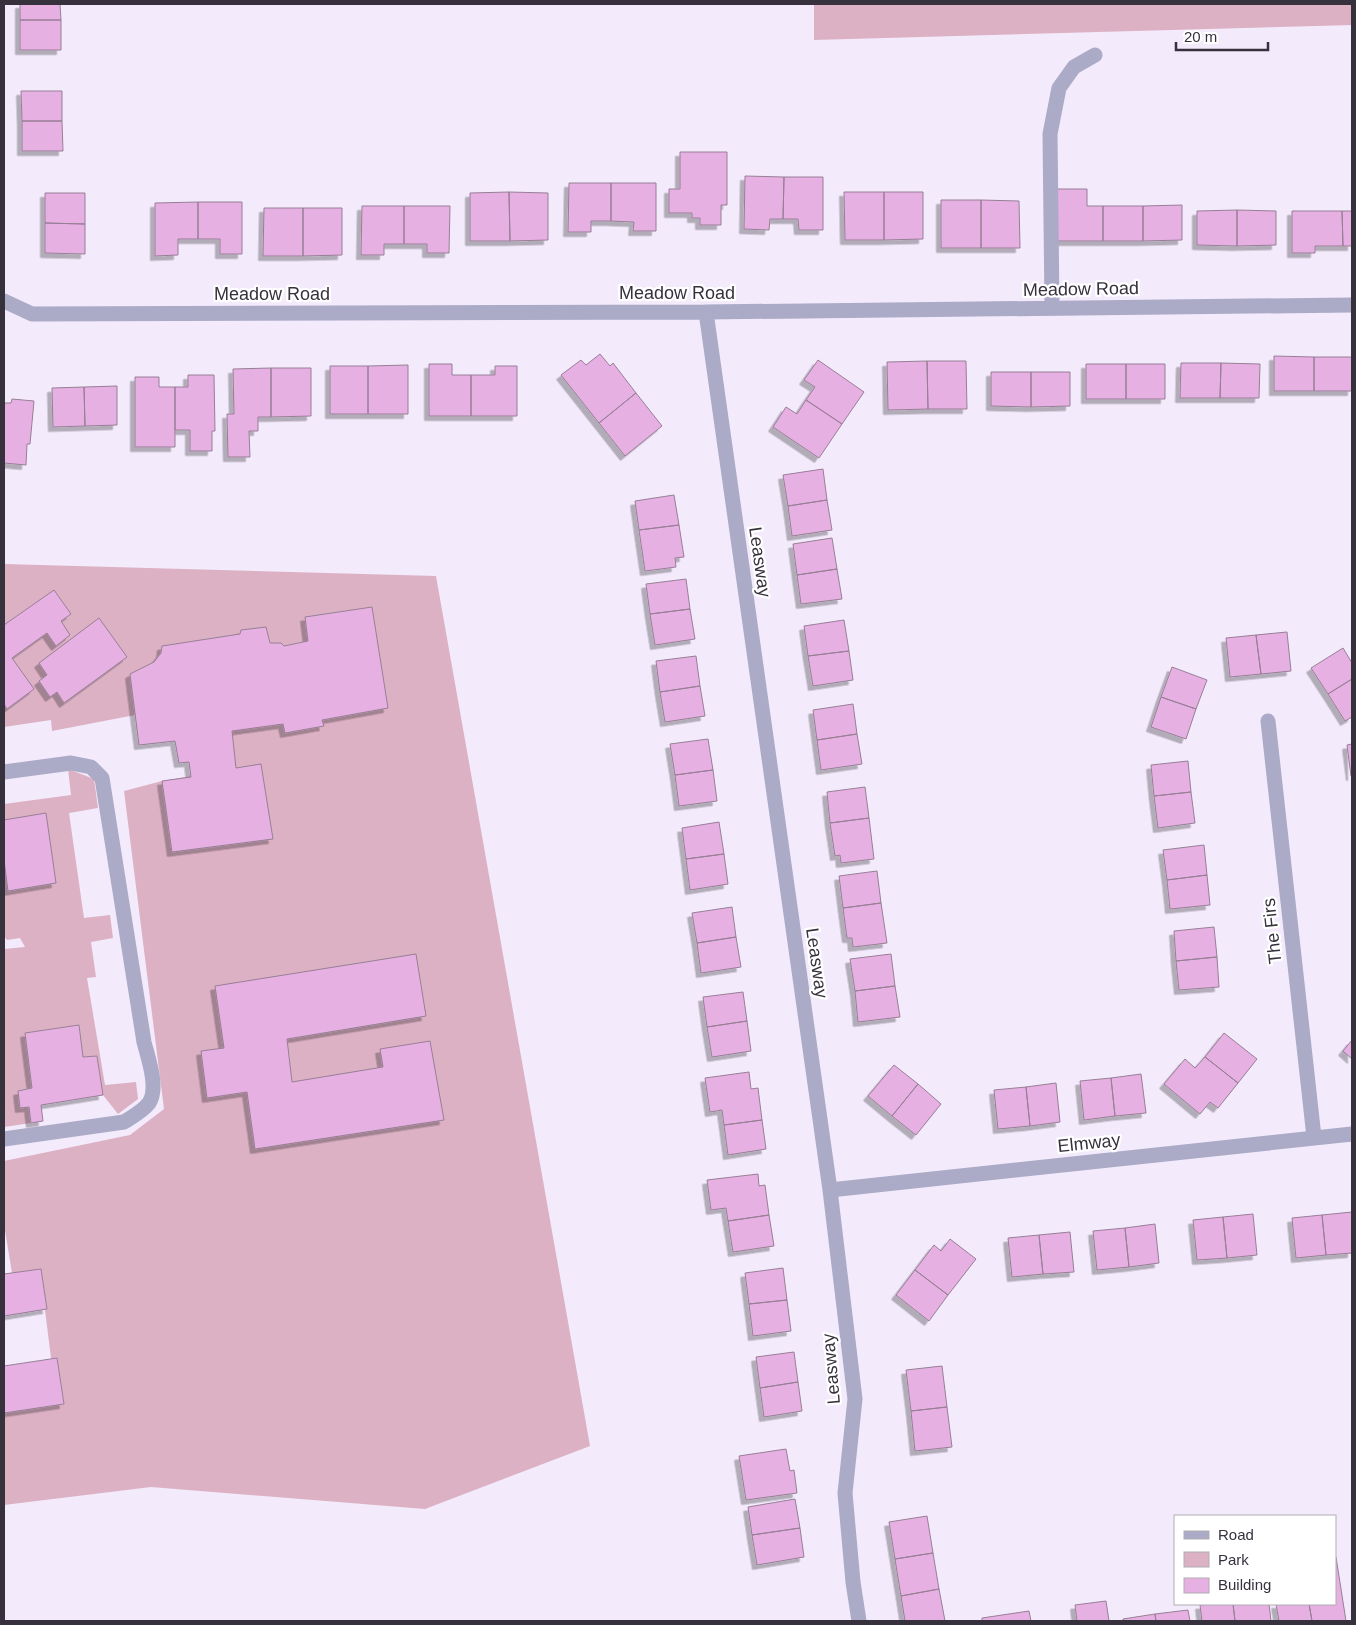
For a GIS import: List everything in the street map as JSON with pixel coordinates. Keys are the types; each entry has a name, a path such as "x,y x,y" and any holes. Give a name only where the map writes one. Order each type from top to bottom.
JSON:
{"street":[{"path":"1052,308 1050,134 1059,88 1074,67 1095,55"},
{"name":"Meadow Road","path":"4,301 32,314 706,312 1352,305"},
{"name":"Leasway","path":"706,312 830,1190 855,1399 846,1492 853,1582 860,1621"},
{"name":"The Firs","path":"1268,721 1314,1137"},
{"path":"4,772 71,763 91,767 102,778 144,1042 154,1082 150,1102 124,1122 4,1139"},
{"name":"Elmway","path":"830,1190 1352,1134"}],"green space":[{"path":"814,4 1352,4 1352,25 814,40"},
{"path":"4,564 436,576 590,1446 425,1509 151,1487 4,1505 4,1413 64,1404 57,1358 51,1358 41,1269 12,1273 4,1224 4,1161 130,1135 164,1109 124,791 191,776 189,762 179,763 175,741 139,745 135,715 52,731 51,720 4,727"},
{"path":"68,769 94,779 98,808 69,813 84,918 110,915 113,938 91,942 96,977 87,978 105,1085 136,1082 138,1099 118,1114 103,1095 97,1056 83,1057 79,1025 25,1033 32,1088 18,1091 20,1107 29,1107 31,1123 4,1127 4,949 25,947 20,938 7,940 4,936 4,804 71,795"}],"building":[{"path":"20,4 60,4 61,20 20,20"},
{"path":"20,20 61,20 61,50 20,50"},
{"path":"21,91 62,91 62,121 22,121"},
{"path":"22,121 62,121 63,151 22,151"},
{"path":"680,152 727,152 727,205 721,205 721,225 700,225 700,218 692,218 692,213 669,213 669,189 680,189"},
{"path":"745,176 784,177 783,219 770,219 769,230 744,229"},
{"path":"784,177 823,177 823,230 799,230 798,219 783,219"},
{"path":"569,183 611,183 611,221 591,221 591,232 568,232"},
{"path":"611,183 656,183 656,231 633,231 634,222 611,221"},
{"path":"1054,189 1087,189 1087,206 1103,206 1103,241 1055,241"},
{"path":"509,192 548,193 548,240 510,241"},
{"path":"509,192 510,241 470,241 470,193"},
{"path":"844,192 884,192 884,240 845,240"},
{"path":"884,192 923,192 923,239 884,240"},
{"path":"45,193 85,193 85,224 45,223"},
{"path":"941,200 981,200 981,248 941,248"},
{"path":"981,200 1019,201 1020,248 981,248"},
{"path":"198,202 198,239 178,239 178,255 155,256 155,203"},
{"path":"198,202 242,202 242,254 220,254 220,239 198,239"},
{"path":"1182,205 1182,240 1143,241 1143,206"},
{"path":"362,206 404,206 404,244 384,244 384,255 361,255"},
{"path":"404,206 450,206 449,253 427,253 427,244 404,244"},
{"path":"1103,206 1143,206 1143,241 1103,241"},
{"path":"264,208 303,208 303,256 263,256"},
{"path":"303,208 342,208 342,255 303,256"},
{"path":"1237,210 1276,211 1276,245 1237,246"},
{"path":"1237,210 1237,246 1197,245 1197,211"},
{"path":"1292,211 1342,211 1343,246 1315,246 1315,253 1292,253"},
{"path":"1342,211 1352,211 1352,246 1343,246"},
{"path":"45,223 85,224 85,254 45,253"},
{"path":"600,354 610,366 613,363 636,393 599,423 561,375 581,360 586,365"},
{"path":"1274,356 1314,357 1314,391 1274,391"},
{"path":"1314,357 1352,357 1352,391 1314,391"},
{"path":"818,360 864,392 842,424 806,400 815,387 804,380"},
{"path":"927,361 966,361 967,409 928,409"},
{"path":"927,361 928,409 888,410 887,362"},
{"path":"1181,363 1221,363 1220,398 1180,398"},
{"path":"1221,363 1260,364 1259,398 1220,398"},
{"path":"429,364 452,364 452,375 471,375 471,416 429,416"},
{"path":"1086,364 1126,364 1126,399 1086,399"},
{"path":"1126,364 1165,364 1165,399 1126,399"},
{"path":"408,365 408,414 368,414 368,366"},
{"path":"330,366 368,366 368,414 330,414"},
{"path":"495,366 517,366 517,416 471,416 471,375 495,375"},
{"path":"271,368 311,368 311,416 271,417"},
{"path":"271,368 271,417 258,417 258,431 249,431 250,457 228,457 227,414 234,414 233,369"},
{"path":"991,372 1031,372 1031,407 991,406"},
{"path":"1031,372 1070,372 1070,406 1031,407"},
{"path":"188,375 214,375 215,431 212,431 212,451 190,451 190,430 175,430 175,387 188,387"},
{"path":"135,377 159,377 159,387 175,387 175,447 135,447"},
{"path":"117,386 117,425 85,426 84,387"},
{"path":"84,387 85,426 53,427 52,388"},
{"path":"636,393 662,426 625,456 599,423"},
{"path":"12,399 34,401 30,444 27,444 26,465 4,463 4,403 11,403"},
{"path":"806,400 842,424 819,458 773,427 786,407 797,414"},
{"path":"823,469 827,500 788,506 783,475"},
{"path":"674,495 679,525 639,530 635,501"},
{"path":"827,500 832,530 792,536 788,506"},
{"path":"679,525 684,557 675,558 676,567 645,571 639,530"},
{"path":"832,538 837,569 797,575 793,544"},
{"path":"837,569 842,599 801,604 797,575"},
{"path":"686,579 690,609 650,614 646,584"},
{"path":"54,590 71,614 61,621 70,635 56,646 47,633 12,658 34,689 7,709 4,704 4,625"},
{"path":"372,607 388,708 322,720 324,726 285,733 283,724 232,731 236,768 261,764 273,839 172,852 162,781 191,777 189,762 179,763 175,741 139,745 130,674 154,662 161,653 162,646 240,634 241,630 266,627 270,643 281,643 284,646 308,641 305,617"},
{"path":"690,609 695,639 655,645 650,614"},
{"path":"99,618 127,657 64,703 57,692 50,697 39,681 47,675 39,663"},
{"path":"844,620 849,651 808,656 804,626"},
{"path":"1287,632 1291,671 1261,674 1256,635"},
{"path":"1256,635 1261,674 1230,677 1226,638"},
{"path":"1343,648 1352,663 1352,679 1328,694 1311,668"},
{"path":"849,651 853,680 813,686 808,656"},
{"path":"696,656 700,686 660,692 656,661"},
{"path":"1172,667 1207,680 1196,709 1161,697"},
{"path":"1352,679 1352,717 1345,721 1328,694"},
{"path":"700,686 705,716 665,722 660,692"},
{"path":"1161,697 1196,709 1186,739 1151,727"},
{"path":"853,704 857,734 817,740 813,710"},
{"path":"857,734 862,764 821,770 817,740"},
{"path":"708,739 713,770 675,775 670,744"},
{"path":"1352,744 1352,776 1351,776 1347,745"},
{"path":"1188,761 1191,792 1154,796 1151,765"},
{"path":"713,770 717,801 679,806 675,775"},
{"path":"865,787 869,818 830,823 827,792"},
{"path":"1191,792 1195,823 1158,828 1154,796"},
{"path":"46,813 56,883 8,891 4,860 4,820"},
{"path":"869,818 874,859 841,863 840,855 835,856 830,823"},
{"path":"719,822 724,854 686,859 682,828"},
{"path":"1204,845 1207,875 1167,880 1163,850"},
{"path":"724,854 728,884 690,890 686,859"},
{"path":"877,871 881,903 843,908 839,876"},
{"path":"1207,875 1210,905 1170,909 1167,880"},
{"path":"881,903 887,943 853,947 852,938 847,938 843,908"},
{"path":"732,907 736,937 697,943 692,913"},
{"path":"1214,927 1217,957 1176,961 1174,931"},
{"path":"736,937 741,967 701,973 697,943"},
{"path":"416,954 426,1016 287,1039 292,1082 383,1067 380,1049 430,1041 444,1120 255,1149 247,1092 207,1098 201,1051 224,1048 215,986"},
{"path":"891,954 895,986 855,991 850,959"},
{"path":"1217,957 1219,987 1179,990 1176,961"},
{"path":"895,986 900,1017 858,1022 855,991"},
{"path":"743,992 747,1021 707,1027 703,997"},
{"path":"747,1021 751,1051 712,1057 707,1027"},
{"path":"79,1025 83,1057 97,1056 103,1095 41,1105 43,1121 31,1123 29,1107 20,1108 18,1091 32,1088 25,1033"},
{"path":"1224,1033 1257,1059 1238,1083 1205,1057"},
{"path":"1352,1040 1352,1059 1343,1051"},
{"path":"1205,1057 1238,1083 1218,1108 1210,1102 1200,1114 1164,1084 1185,1059 1195,1068"},
{"path":"894,1065 918,1084 892,1116 868,1096"},
{"path":"749,1072 751,1089 758,1088 762,1120 724,1125 722,1110 710,1112 705,1078"},
{"path":"1141,1074 1146,1113 1115,1116 1111,1078"},
{"path":"1111,1078 1115,1116 1084,1120 1080,1081"},
{"path":"1056,1083 1060,1122 1030,1126 1026,1087"},
{"path":"918,1084 941,1104 916,1135 892,1116"},
{"path":"1026,1087 1030,1126 998,1129 994,1090"},
{"path":"762,1120 766,1149 728,1155 724,1125"},
{"path":"758,1174 759,1186 765,1185 769,1215 728,1221 726,1208 711,1210 707,1180"},
{"path":"1352,1212 1352,1253 1326,1255 1322,1215"},
{"path":"1253,1214 1257,1255 1227,1258 1223,1217"},
{"path":"769,1215 774,1246 733,1252 728,1221"},
{"path":"1322,1215 1326,1255 1296,1258 1292,1218"},
{"path":"1223,1217 1227,1258 1197,1260 1193,1220"},
{"path":"1155,1224 1159,1263 1129,1267 1125,1228"},
{"path":"1125,1228 1129,1267 1097,1270 1093,1231"},
{"path":"1070,1232 1074,1272 1043,1274 1039,1235"},
{"path":"1039,1235 1043,1274 1012,1277 1008,1238"},
{"path":"950,1239 976,1259 948,1295 915,1270 934,1245 941,1251"},
{"path":"783,1268 787,1300 749,1304 745,1273"},
{"path":"41,1269 47,1309 4,1316 4,1274"},
{"path":"915,1270 948,1295 929,1321 896,1295"},
{"path":"787,1300 791,1331 753,1336 749,1304"},
{"path":"794,1352 798,1382 760,1388 756,1357"},
{"path":"57,1358 64,1404 4,1413 4,1366"},
{"path":"942,1366 947,1407 911,1411 906,1370"},
{"path":"798,1382 802,1411 764,1417 760,1388"},
{"path":"947,1407 952,1447 915,1451 911,1411"},
{"path":"786,1449 790,1471 794,1470 797,1493 746,1500 739,1456"},
{"path":"795,1499 800,1528 752,1535 748,1507"},
{"path":"927,1516 933,1553 895,1559 889,1522"},
{"path":"800,1528 804,1557 757,1565 752,1535"},
{"path":"933,1553 939,1589 901,1596 895,1559"},
{"path":"1336,1557 1346,1621 1312,1621 1309,1605 1336,1605"},
{"path":"939,1589 945,1621 905,1621 901,1596"},
{"path":"1106,1601 1109,1621 1077,1621 1075,1605"},
{"path":"1200,1605 1233,1605 1235,1621 1202,1621"},
{"path":"1233,1605 1269,1605 1271,1621 1235,1621"},
{"path":"1276,1605 1309,1605 1312,1621 1279,1621"},
{"path":"1188,1610 1190,1621 1156,1621 1155,1614"},
{"path":"1029,1611 1031,1621 982,1621 982,1618"},
{"path":"1155,1614 1156,1621 1123,1621 1123,1619"}]}
